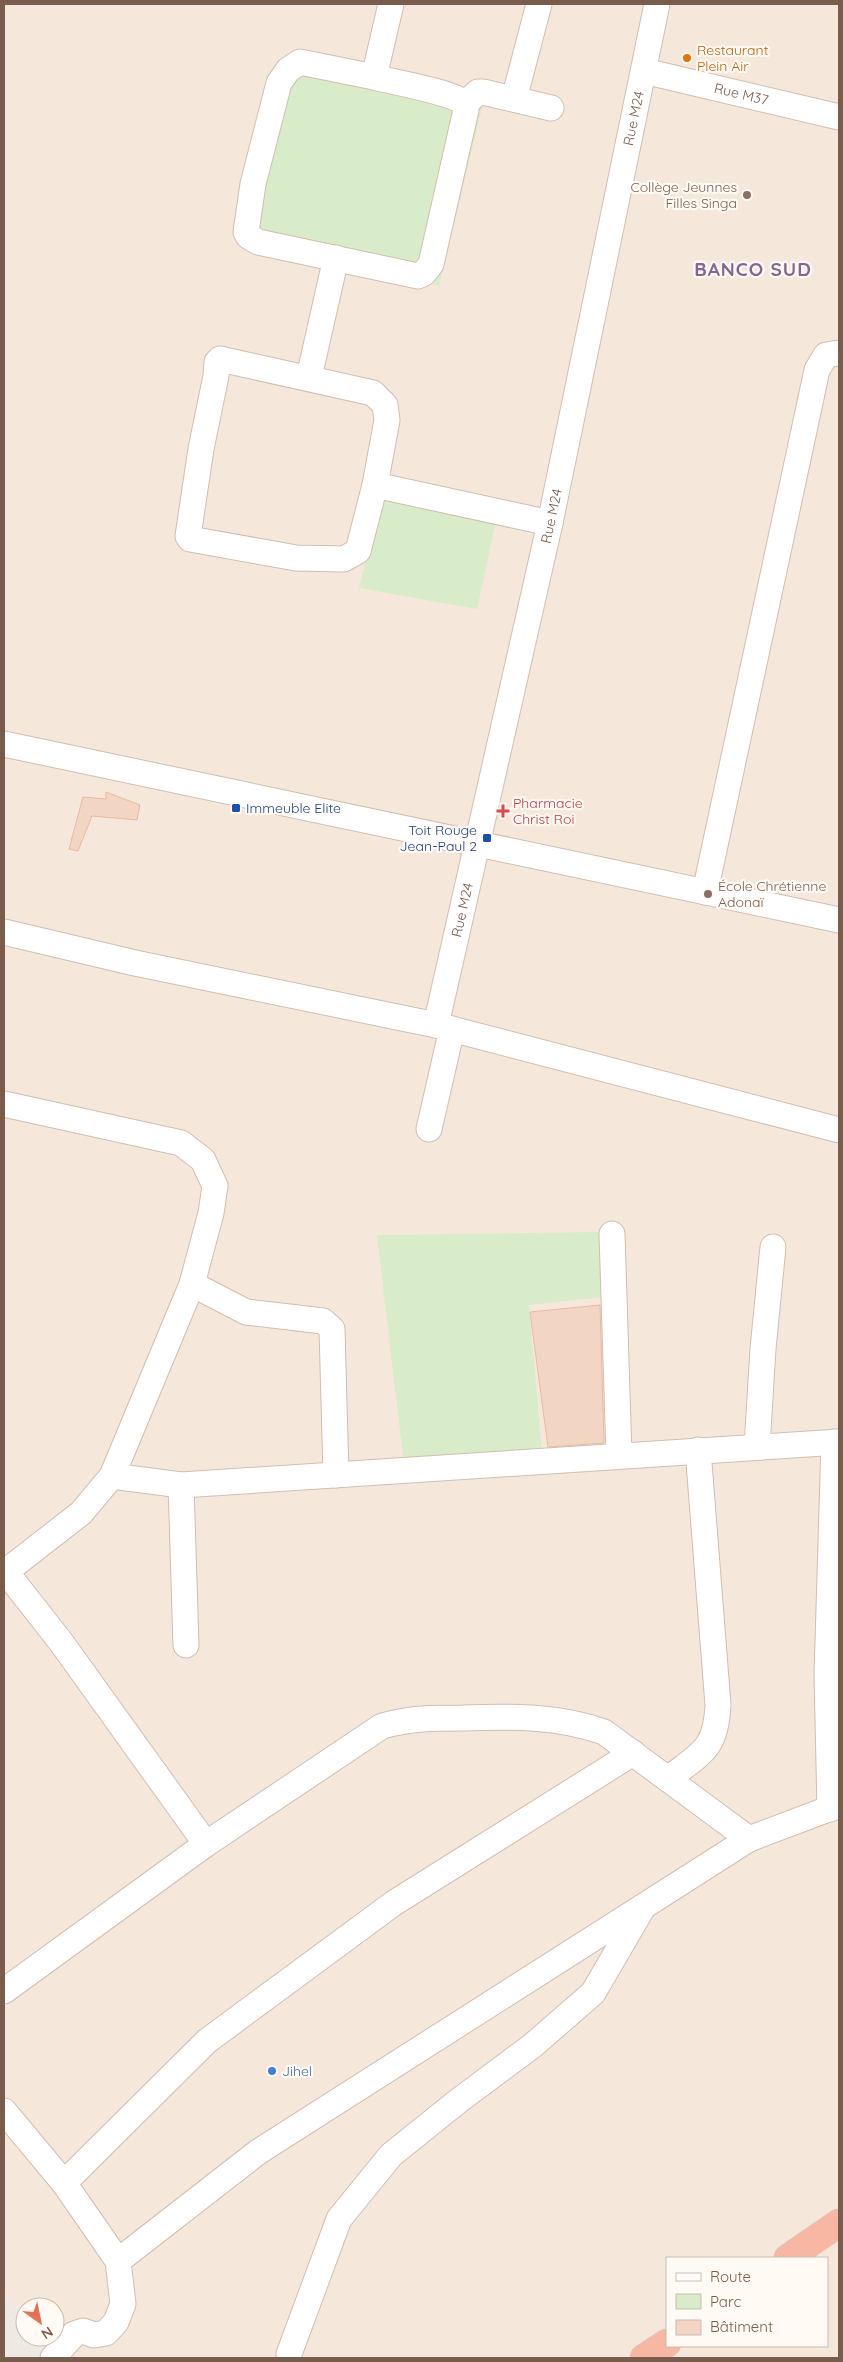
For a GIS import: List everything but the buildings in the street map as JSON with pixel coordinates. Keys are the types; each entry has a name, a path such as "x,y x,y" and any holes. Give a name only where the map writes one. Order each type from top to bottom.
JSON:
{"highway":[{"path":"789,2257 839,2223"},
{"path":"644,2358 666,2344"}],"street":[{"path":"374,76 390,4"},
{"path":"514,100 539,4"},
{"name":"Rue M24","path":"429,1129 444,1027 479,844 550,523 657,4"},
{"path":"300,62 374,76 448,96 464,104 466,110 431,264 424,273 418,276 258,242 248,236 246,232 253,184 279,83 288,70 300,62"},
{"name":"Rue M37","path":"644,72 839,117"},
{"path":"464,104 478,92 551,108"},
{"path":"309,377 336,258"},
{"path":"705,892 816,370 826,355 839,353"},
{"path":"220,359 309,377 373,393 385,406 387,420 375,485 358,551 344,559 296,558 190,539 188,536 201,449 216,376 217,362 220,359"},
{"path":"375,485 550,523"},
{"path":"4,744 839,920"},
{"path":"4,932 135,963 444,1027 839,1130"},
{"path":"4,1104 181,1143 203,1160 214,1186 211,1212 192,1284 112,1476 81,1513 5,1573 61,1642 206,1844"},
{"path":"612,1234 619,1455"},
{"path":"757,1447 763,1349 773,1247"},
{"path":"192,1284 246,1312 324,1321 332,1328 336,1475"},
{"path":"112,1476 181,1485 837,1442 827,1675 835,1807 749,1839 258,2152 118,2261"},
{"path":"668,1779 710,1745 717,1725 718,1705 698,1450"},
{"path":"181,1485 186,1645"},
{"path":"4,1991 206,1844 382,1726 407,1719 514,1716 580,1724 604,1732 749,1839"},
{"path":"64,2183 207,2042 394,1903 633,1754"},
{"path":"289,2354 339,2219 390,2155 532,2046 593,1993 645,1905"},
{"path":"4,2110 64,2183 118,2261 122,2304 116,2322 106,2333 94,2335 82,2331 74,2334 53,2358"}],"shaded area":[{"path":"4,4 839,4 839,2358 66,2358 56,2347 65,2347 65,2297 15,2297 15,2305 4,2293"},
{"path":"4,2293 15,2305 15,2347 56,2347 66,2358 4,2358"}],"green space":[{"path":"293,56 484,100 439,286 252,243"},
{"path":"382,491 498,512 477,609 359,588"},
{"path":"599,1232 602,1297 529,1305 542,1454 404,1465 377,1235"}],"place":[{"name":"Restaurant Plein Air","path":"687,58"},
{"name":"Collège Jeunnes Filles Singa","path":"747,195"},
{"name":"Immeuble Elite","path":"236,808"},
{"name":"Pharmacie Christ Roi","path":"503,811"},
{"name":"Toit Rouge Jean-Paul 2","path":"487,838"},
{"name":"École Chrétienne Adonaï","path":"708,894"},
{"name":"Jihel","path":"272,2071"}],"district":[{"name":"BANCO SUD","path":"753,269"}]}
